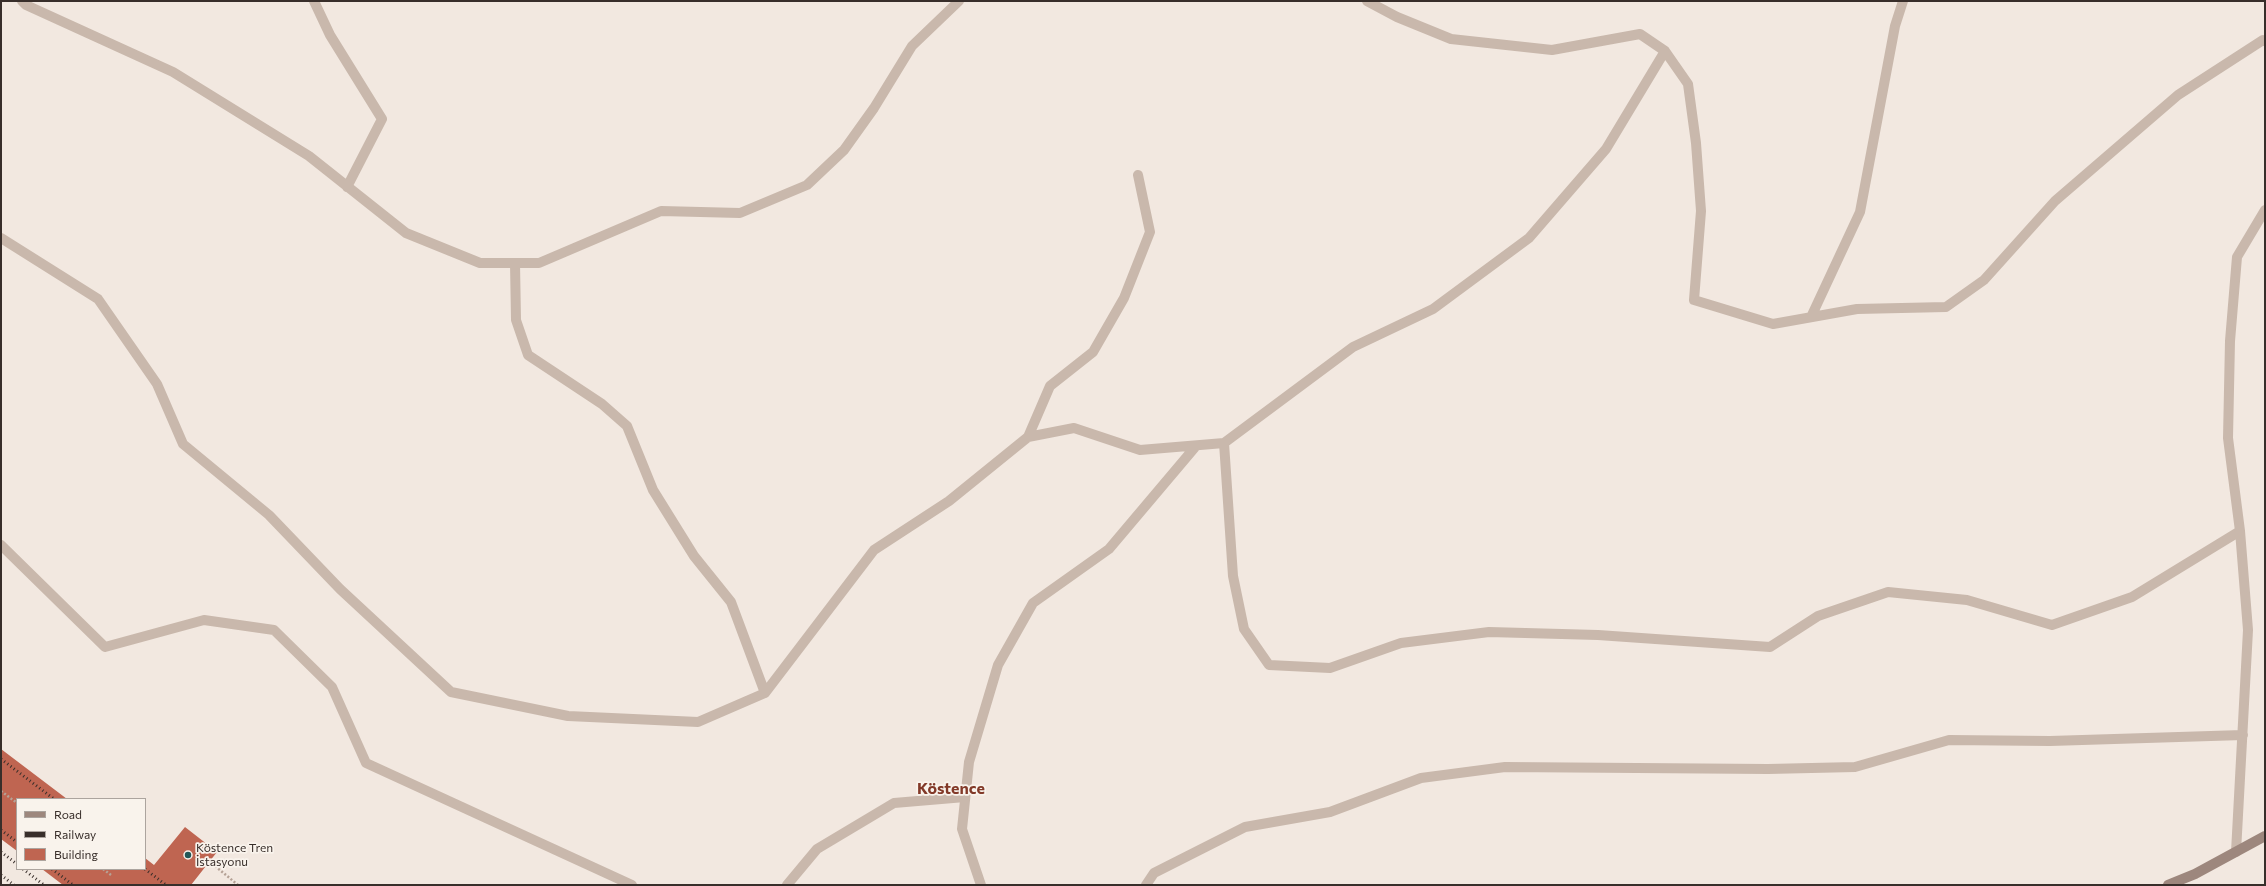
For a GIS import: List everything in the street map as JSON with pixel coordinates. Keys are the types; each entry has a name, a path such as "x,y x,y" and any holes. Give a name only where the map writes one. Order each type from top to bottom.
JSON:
{"street":[{"path":"22,1 26,5 173,72 309,156 406,234 480,263 538,263 661,211 740,213 807,185 844,150 874,108 912,46 959,1"},
{"path":"314,1 330,35 382,118 347,187"},
{"path":"1368,1 1397,17 1451,39 1552,50 1640,34 1665,51 1688,84 1696,143 1701,211 1694,300 1773,324 1857,309 1946,307 1984,280 2055,201 2178,95 2263,40 2265,41"},
{"path":"1811,317 1860,212 1895,26 1903,1"},
{"path":"1028,437 1074,428 1140,450 1224,443 1353,347 1433,309 1529,238 1606,149 1665,51"},
{"path":"1,238 98,299 157,384 183,444 269,514 340,589 451,692 568,716 698,722 765,693 874,550 949,501 1028,437 1050,386 1093,352 1124,298 1150,232 1138,175"},
{"path":"2236,852 2248,630 2240,531 2228,438 2230,341 2237,257 2265,210"},
{"path":"515,263 516,320 528,355 602,404 627,426 653,490 694,556 731,602 765,693"},
{"path":"1224,443 1233,576 1244,629 1269,665 1330,668 1401,643 1489,632 1598,635 1770,647 1818,616 1888,592 1967,600 2052,625 2132,597 2240,531"},
{"path":"980,885 962,829 969,762 998,665 1033,603 1109,549 1196,446"},
{"path":"1,544 105,647 204,620 274,630 332,687 366,763 632,885"},
{"path":"1146,885 1154,873 1245,827 1330,812 1421,778 1505,766 1768,769 1855,767 1949,740 2050,741 2243,736"},
{"path":"787,885 817,850 894,803 965,797"},
{"path":"2168,885 2195,874 2265,836"}],"path":[{"path":"1,791 16,802"},
{"path":"209,862 238,885"},
{"path":"104,870 111,875"}],"building":[{"path":"1,749 66,798 16,798 16,850 1,839"},
{"name":"Köstence Tren İstasyonu","path":"185,827 217,852 191,885 63,885 43,870 146,870 146,859 154,865"}],"railway":[{"path":"1,759 53,798"},
{"path":"1,830 16,841"},
{"path":"1,852 16,863"},
{"path":"24,870 44,885"},
{"path":"53,870 73,885"},
{"path":"146,870 166,885"},
{"path":"1,875 14,885"}],"place":[{"name":"Köstence Tren İstasyonu","path":"188,855"}],"district":[{"name":"Köstence","path":"951,789"}]}
